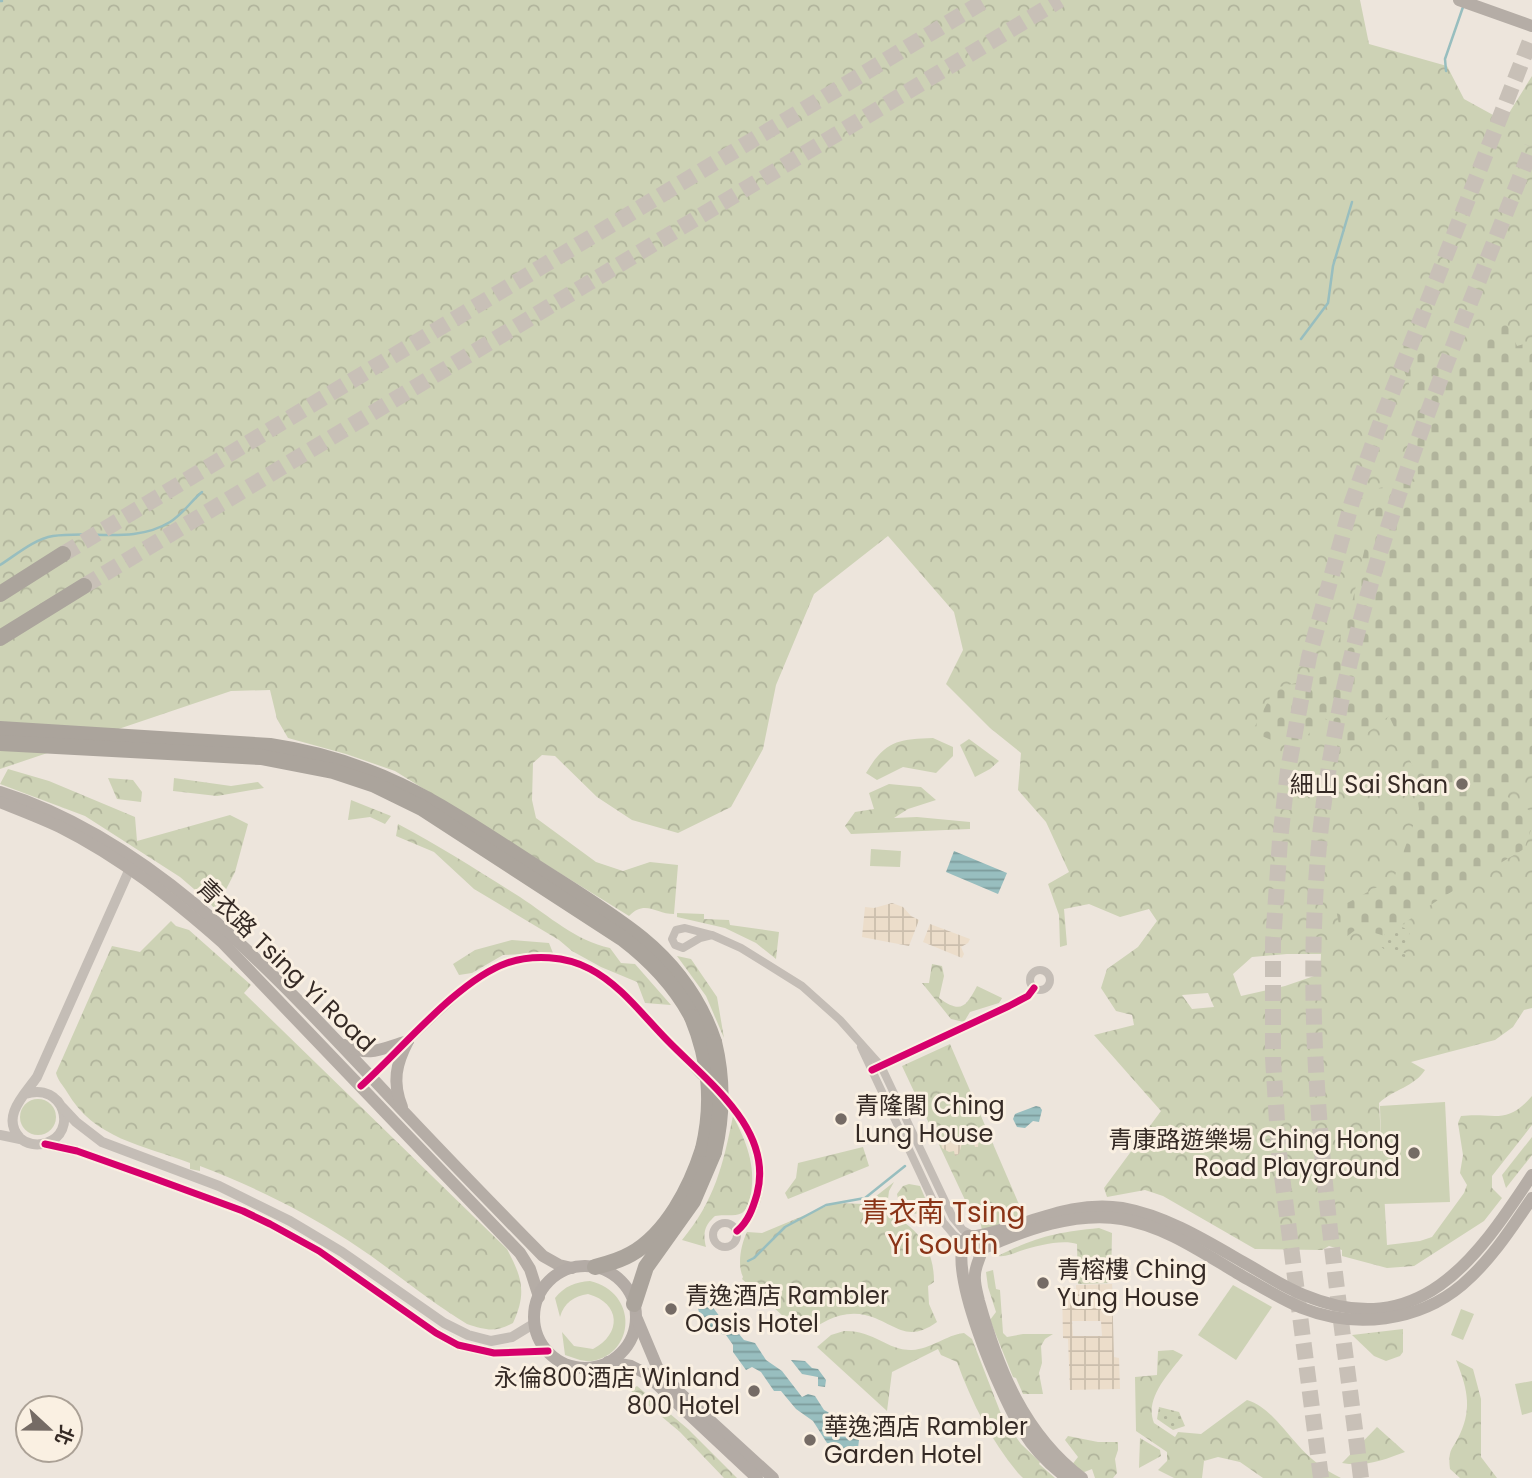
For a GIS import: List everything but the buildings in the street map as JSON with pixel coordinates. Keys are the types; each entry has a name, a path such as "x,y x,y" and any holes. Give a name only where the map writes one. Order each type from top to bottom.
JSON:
{"highway":[{"path":"0,594 63,554"},
{"path":"0,638 84,586"},
{"path":"0,729 261,757 333,771 390,792 433,816 606,926 646,957 671,984 692,1017 705,1054 709,1078 709,1150 693,1201 643,1273 635,1311"},
{"path":"0,743 293,750 339,760 383,776 431,800 629,928 655,950 687,985 703,1013 713,1042 722,1093 719,1132 681,1198 648,1240 630,1255 595,1267"}],"main road":[{"path":"1459,0 1532,26"},
{"name":"青衣路 Tsing Yi Road","path":"0,792 71,822 132,864 223,943 366,1081 520,1253 530,1269 539,1297 535,1323"},
{"name":"青衣路 Tsing Yi Road","path":"0,802 60,827 132,864 157,873 225,930 338,1041 366,1081 405,1113 543,1256 559,1265 572,1268 595,1267"},
{"path":"338,1041 356,1050 368,1052 408,1041"},
{"path":"405,1113 397,1093 395,1077 408,1041"},
{"path":"969,1241 1058,1211 1091,1206 1121,1208 1153,1216 1184,1229 1303,1295 1346,1308 1376,1308 1415,1299 1455,1275 1487,1241 1532,1175"},
{"path":"969,1241 969,1256 1015,1235 1072,1220 1095,1217 1122,1219 1172,1235 1302,1307 1344,1319 1384,1319 1419,1310 1460,1286 1495,1250 1532,1198"},
{"path":"969,1241 982,1240 982,1251 975,1274 979,1300 994,1348 1017,1402 1038,1436 1063,1464 1082,1478"},
{"path":"969,1241 963,1277 988,1357 1009,1407 1032,1443 1067,1478"},
{"path":"595,1267 609,1272 628,1290 659,1369 682,1395 774,1478"},
{"path":"539,1297 550,1280 572,1268"},
{"path":"535,1323 537,1334 548,1351 560,1361 576,1367 592,1367 608,1362 623,1350 630,1340 635,1311"},
{"path":"608,1362 631,1366 645,1373 757,1478"}],"street":[{"path":"20,1139 11,1124 13,1107 37,1077 132,864"},
{"path":"712,935 761,959 802,986 840,1020 881,1066 953,1218 969,1241"},
{"path":"366,1081 465,988 488,971 522,959 546,957 570,961 590,969 616,987 701,1076"},
{"path":"872,1070 1009,1006 1028,996 1034,988"},
{"path":"860,1045 943,1222 954,1236 969,1241"},
{"path":"37,1077 43,1091 57,1100 91,1136 219,1186 281,1215 342,1252 444,1323 468,1335 491,1341 512,1337 535,1323"},
{"path":"0,1107 43,1091"},
{"path":"730,1106 749,1130 759,1168 758,1191 753,1206 737,1231"},
{"path":"45,1143 60,1133 63,1125 62,1107"},
{"path":"0,1135 28,1143 45,1143 77,1151 243,1211 334,1262 436,1333 458,1345 486,1353 548,1351"}],"green space":[{"path":"0,0 1360,0 1369,44 1447,66 1464,99 1504,121 1532,76 1532,1008 1524,1010 1513,1027 1495,1040 1411,1062 1425,1070 1415,1080 1379,1103 1387,1245 1432,1237 1464,1193 1467,1185 1460,1173 1463,1155 1458,1123 1461,1116 1507,1114 1515,1111 1532,1096 1532,1125 1492,1176 1492,1188 1502,1198 1484,1221 1414,1266 1387,1268 1342,1256 1342,1250 1329,1246 1322,1250 1255,1249 1163,1196 1145,1190 1107,1197 1104,1188 1161,1111 1094,1035 1134,1025 1132,1015 1116,1011 1101,988 1107,969 1138,947 1157,921 1149,909 1120,917 1089,904 1064,909 1067,945 1060,947 1059,915 1048,884 1069,872 1046,822 1018,790 1021,753 990,728 946,684 963,650 954,612 888,536 814,594 776,685 763,749 731,807 678,833 632,820 597,797 555,756 542,755 533,763 532,800 536,818 596,862 623,871 650,862 678,865 674,914 646,908 629,916 395,771 288,738 277,719 270,690 231,691 0,769","holes":["1321,954 1320,974 1285,986 1241,996 1233,974 1252,957","1208,993 1214,1007 1192,1009 1182,995"]},
{"path":"1504,318 1517,346 1532,342 1532,764 1501,793 1532,812 1532,827 1524,849 1441,898 1385,936 1358,928 1342,940 1336,909 1394,878 1419,809 1413,767 1389,716 1337,756 1337,724 1322,717 1296,750 1252,732 1275,688 1326,676 1351,607 1379,488 1418,481 1415,400 1392,338 1438,359 1454,360"},
{"path":"933,738 953,747 953,756 936,773 903,767 877,780 866,773 886,748 910,739"},
{"path":"969,739 999,761 975,777 960,745"},
{"path":"8,769 49,781 135,817 137,841 230,815 248,824 235,872 221,899 230,915 227,923 208,901 180,877 85,816 0,784"},
{"path":"108,778 133,780 142,792 141,802 117,799"},
{"path":"174,778 231,786 258,782 264,788 217,796 173,791"},
{"path":"889,784 921,787 936,800 908,809 894,818 917,817 970,822 970,829 851,834 845,826 855,812 874,809 869,793"},
{"path":"351,800 391,816 385,824 370,817 348,820"},
{"path":"398,824 520,897 574,934 610,948 621,963 635,964 671,1005 645,1003 637,982 572,951 559,940 474,889 434,852 396,836"},
{"path":"871,849 901,851 900,867 870,866"},
{"path":"677,913 704,914 704,919 729,920 730,925 779,932 776,959 756,943 725,928 677,917"},
{"path":"171,921 176,926 189,930 251,985 244,993 507,1249 521,1285 520,1303 513,1323 490,1330 467,1324 364,1251 313,1219 219,1174 200,1166 200,1171 190,1169 190,1163 121,1138 105,1130 78,1108 56,1073 112,946 140,952"},
{"path":"1401,927 1411,930 1402,952 1410,955 1408,958 1389,953 1380,946 1386,946 1386,930"},
{"path":"512,940 549,943 553,953 503,955 472,973 459,975 453,964 475,950"},
{"path":"677,956 691,959 717,997 724,1038 706,996"},
{"path":"932,964 942,966 944,976 939,998 946,1003 962,1006 970,999 977,986 1002,998 999,1003 970,1012 964,1022 951,1019 922,983 929,983"},
{"path":"950,1044 1024,1216 988,1231 982,1230 980,1221 973,1217 902,1066"},
{"path":"38,1099 51,1104 56,1117 51,1130 38,1135 25,1130 20,1117 25,1104"},
{"name":"青康路遊樂場 Ching Hong Road Playground","path":"1445,1102 1450,1202 1383,1204 1380,1106"},
{"path":"733,1116 746,1144 751,1163 752,1183 748,1205 742,1213 715,1216 711,1220 705,1230 706,1247 682,1240 710,1196"},
{"path":"1532,1137 1532,1155 1506,1188 1502,1175"},
{"path":"863,1147 869,1166 788,1199 785,1193 796,1178 798,1163"},
{"path":"894,1182 889,1191 887,1207 915,1232 928,1251 934,1282 928,1286 929,1304 937,1322 926,1329 908,1332 865,1315 848,1314 825,1322 804,1335 742,1279 740,1254 747,1232 762,1233 834,1203 866,1204"},
{"path":"903,1186 920,1186 931,1212 909,1212 901,1205 897,1194"},
{"path":"1099,1228 1112,1233 1111,1283 1078,1284 1077,1244 1049,1244 998,1256 1047,1236"},
{"path":"993,1270 996,1289 1000,1290 1003,1333 1007,1337 1053,1334 1045,1339 1041,1346 1042,1363 1039,1373 1043,1394 1023,1394 1013,1377 990,1320 996,1312 986,1272"},
{"path":"590,1281 606,1288 617,1298 624,1310 625,1323 623,1336 617,1347 606,1356 592,1361 565,1355 562,1332 574,1346 593,1349 602,1343 613,1327 612,1311 599,1298 588,1294 570,1301 560,1317 555,1298 571,1285"},
{"path":"1233,1285 1272,1307 1236,1360 1198,1335"},
{"path":"1461,1309 1474,1314 1463,1340 1451,1335"},
{"path":"1403,1329 1403,1352 1400,1356 1386,1361 1374,1356 1352,1335"},
{"path":"844,1331 864,1334 895,1347 912,1350 964,1333 972,1339 1003,1419 1021,1444 1055,1478 1023,1478 1018,1473 983,1420 957,1362 941,1355 938,1349 892,1372 887,1411 817,1347 831,1335"},
{"path":"1173,1350 1183,1355 1155,1396 1152,1404 1154,1423 1175,1437 1178,1432 1201,1434 1247,1400 1269,1413 1312,1459 1341,1478 1263,1478 1240,1462 1218,1457 1204,1461 1202,1478 1174,1478 1158,1470 1167,1461 1167,1452 1136,1431 1135,1377 1157,1375 1158,1351"},
{"path":"1456,1360 1473,1369 1481,1399 1481,1457 1497,1478 1460,1478 1450,1469 1450,1453 1464,1424 1467,1405 1463,1378"},
{"path":"1532,1381 1532,1412 1522,1415 1515,1384"},
{"path":"637,1386 688,1429 737,1478 724,1478 680,1432 630,1390"},
{"path":"1159,1407 1179,1412 1185,1426 1173,1430 1157,1419"},
{"path":"1377,1427 1405,1452 1367,1463 1342,1463"},
{"path":"1068,1436 1098,1442 1118,1442 1115,1459 1117,1473 1113,1478 1095,1478 1092,1469 1082,1473 1071,1466 1078,1457 1065,1440"},
{"path":"1140,1438 1160,1450 1161,1456 1139,1468"}],"shaded area":[{"path":"892,903 903,907 919,920 909,946 862,937 865,907 874,908"},
{"path":"930,924 970,939 961,947 964,954 962,958 923,942"},
{"path":"975,1128 980,1130 978,1147 975,1147 974,1143 962,1143 959,1154 955,1156 954,1151 949,1152 942,1148 941,1144 945,1140 960,1137"},
{"path":"1112,1284 1114,1357 1119,1358 1120,1389 1070,1390 1068,1339 1063,1338 1062,1287 1076,1289 1076,1285","holes":["1072,1321 1101,1321 1102,1336 1073,1336"]}],"water":[{"path":"954,851 1007,873 998,894 946,872"},
{"path":"1036,1106 1042,1110 1039,1122 1033,1121 1025,1128 1017,1127 1013,1119 1015,1114"},
{"path":"698,1289 706,1289 706,1298 720,1317 729,1322 744,1340 755,1343 766,1360 782,1371 802,1397 808,1394 815,1396 824,1410 847,1422 859,1440 858,1448 852,1454 827,1443 813,1421 796,1409 781,1391 774,1391 761,1372 752,1367 746,1370 733,1352 733,1345 726,1335 710,1328 702,1319 698,1306"},
{"path":"791,1360 805,1361 812,1368 818,1369 826,1380 825,1387 818,1386 818,1377 802,1374"}],"waterway":[{"path":"1446,71 1445,59 1463,7"},
{"path":"1301,339 1328,303 1333,266 1352,202"},
{"path":"0,565 32,544 53,536 127,535 156,529 175,519 202,492"},
{"path":"748,1261 785,1227 826,1205 865,1198 905,1166"}],"tunnel":[{"path":"63,554 986,0"},
{"path":"84,586 1060,0"},
{"path":"1321,1478 1279,1153 1273,1058 1273,942 1288,770 1309,657 1352,502 1384,413 1532,36"},
{"path":"1361,1478 1322,1157 1316,1077 1314,916 1320,835 1333,745 1351,657 1375,570 1433,399 1532,147"}],"cycle path":[{"path":"361,1086 431,1017 469,984 488,972 507,963 528,958 571,961 590,969 622,992 718,1091 747,1128 756,1149 760,1171 754,1204 737,1231"},
{"path":"872,1070 1009,1006 1028,996 1034,988"},
{"path":"45,1144 77,1151 153,1178 243,1211 270,1224 319,1251 436,1333 458,1345 494,1353 548,1351"}],"place":[{"name":"細山 Sai Shan","path":"1462,784"},
{"name":"青隆閣 Ching Lung House","path":"841,1119"},
{"name":"青康路遊樂場 Ching Hong Road Playground","path":"1414,1153"},
{"name":"青榕樓 Ching Yung House","path":"1043,1283"},
{"name":"青逸酒店 Rambler Oasis Hotel","path":"671,1309"},
{"name":"永倫800酒店 Winland 800 Hotel","path":"754,1391"},
{"name":"華逸酒店 Rambler Garden Hotel","path":"810,1440"}],"district":[{"name":"青衣南 Tsing Yi South","path":"943,1228"}]}
